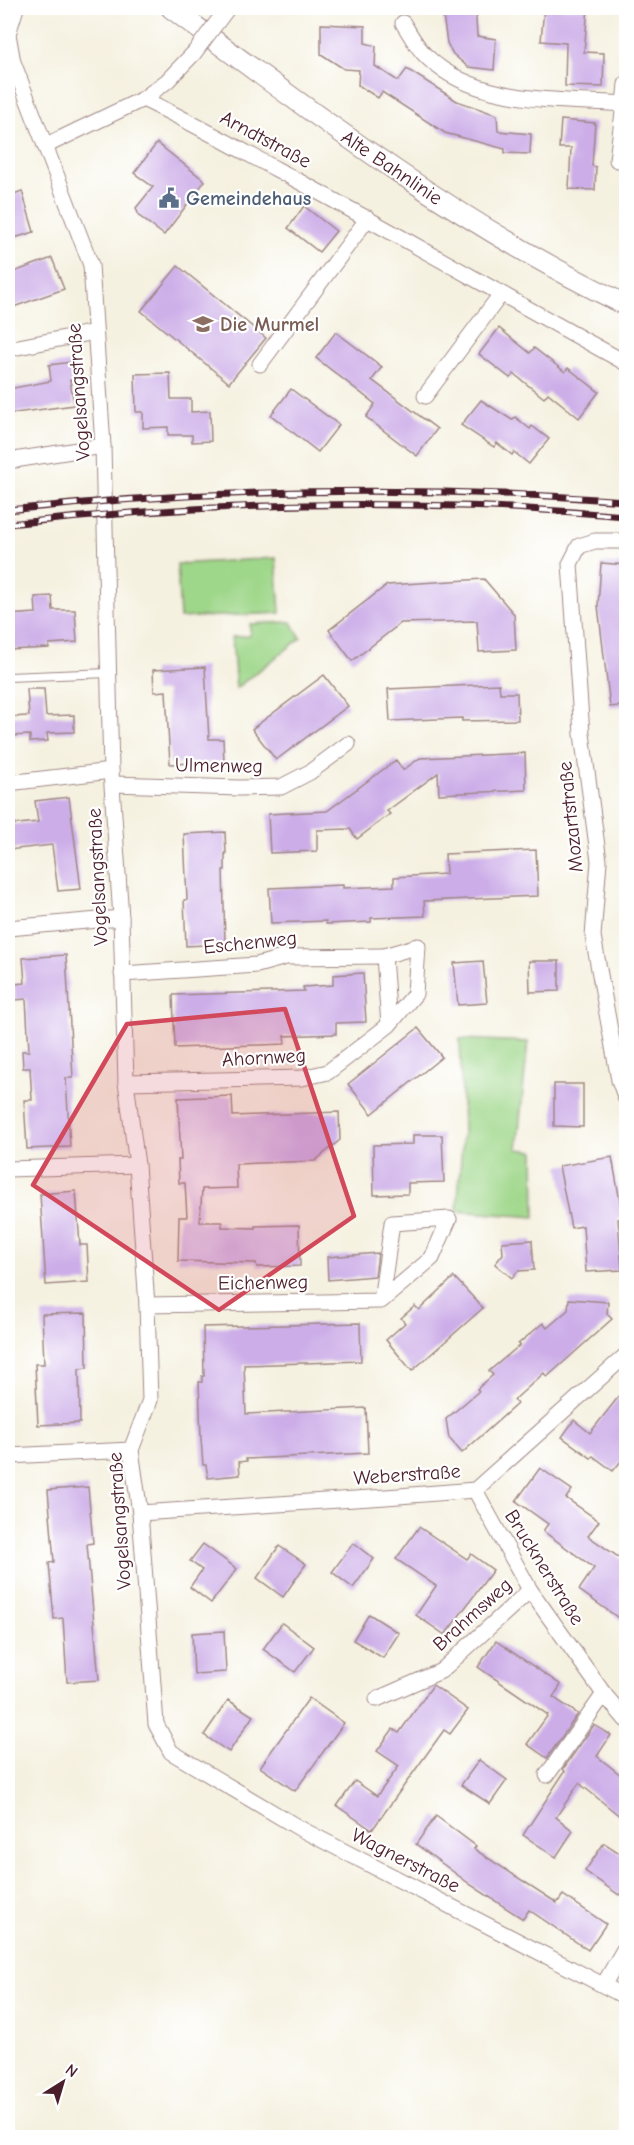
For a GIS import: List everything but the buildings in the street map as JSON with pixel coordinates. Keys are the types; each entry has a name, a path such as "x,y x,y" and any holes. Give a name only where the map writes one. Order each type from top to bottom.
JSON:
{"street":[{"name":"Vogelsangstraße","path":"16,8 8,34 10,62 91,265 103,446 112,777 121,918 126,1082 137,1165 147,1305 150,1400 131,1450 140,1513 156,1724 171,1752"},
{"name":"Alte Bahnlinie","path":"171,8 377,158 479,224 583,284 627,305"},
{"path":"45,146 143,99 167,81 194,53 228,8"},
{"path":"402,23 426,56 460,81 512,96 624,104"},
{"path":"617,160 627,84"},
{"name":"Arndtstraße","path":"143,99 368,218 627,363"},
{"path":"260,364 368,218"},
{"path":"424,396 501,294"},
{"path":"8,349 95,332"},
{"path":"8,461 103,446"},
{"name":"Mozartstraße","path":"627,541 595,541 579,546 570,564 582,734 599,861 593,936 619,1080 627,1099"},
{"name":"Ulmenweg","path":"8,783 112,777 239,788 280,787 310,772 348,744"},
{"path":"8,928 121,918"},
{"name":"Ahornweg","path":"126,1082 302,1078 328,1072 389,1026 415,994 418,946 384,956"},
{"path":"384,956 389,1026"},
{"name":"Eschenweg","path":"122,974 257,965 285,957 384,956"},
{"path":"8,1169 137,1165"},
{"path":"449,1219 432,1258 381,1301 392,1223 449,1219"},
{"name":"Eichenweg","path":"147,1305 381,1301"},
{"name":"Weberstraße","path":"140,1513 475,1490 627,1354"},
{"path":"8,1456 131,1450"},
{"name":"Brucknerstraße","path":"475,1490 530,1590 604,1694 627,1720"},
{"name":"Brahmsweg","path":"377,1699 441,1671 530,1590"},
{"path":"547,1775 604,1694"},
{"name":"Wagnerstraße","path":"171,1752 299,1828 627,1997"},
{"path":"604,1984 627,1946"}],"lane":[{"path":"8,677 109,673"}],"highlighted area":[{"path":"285,1009 354,1216 219,1310 33,1185 127,1024"}],"green space":[{"path":"276,558 280,613 180,618 177,564"},
{"path":"291,622 301,638 236,688 232,637 250,636 250,624"},
{"path":"460,1039 528,1042 517,1149 534,1151 535,1217 457,1211 463,1131"}],"railway":[{"path":"8,510 162,497 317,492 471,493 626,501"},
{"path":"8,524 176,510 345,504 479,507 626,516"}],"place":[{"name":"Gemeindehaus","path":"169,198"},
{"name":"Die Murmel","path":"203,324"}]}
